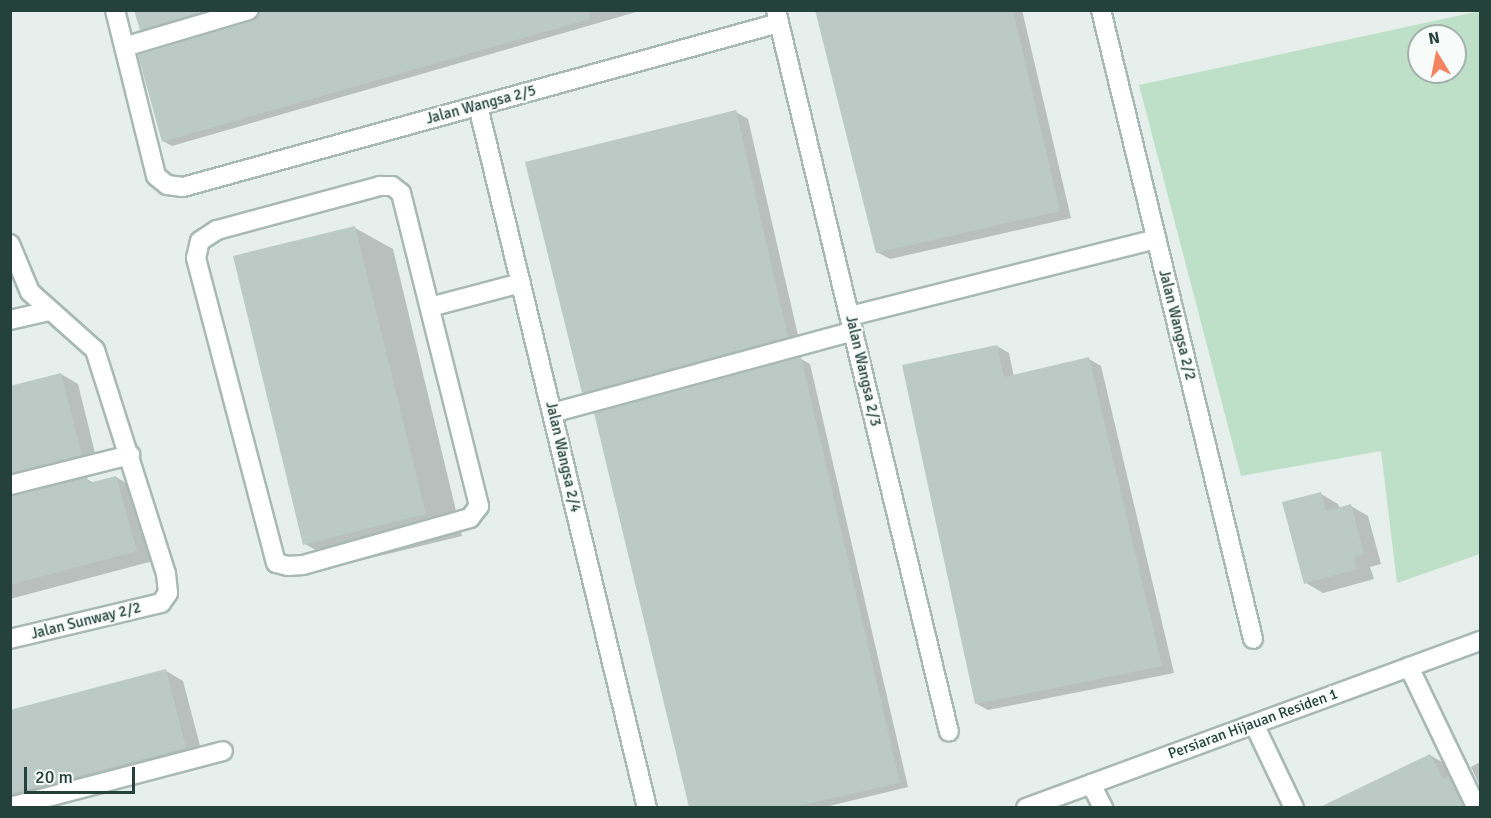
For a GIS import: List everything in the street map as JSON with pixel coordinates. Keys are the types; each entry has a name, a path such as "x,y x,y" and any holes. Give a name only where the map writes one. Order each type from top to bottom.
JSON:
{"street":[{"path":"115,10 124,47 249,10"},
{"name":"Jalan Wangsa 2/2","path":"1101,10 1253,639"},
{"name":"Jalan Wangsa 2/5","path":"124,47 156,176 167,185 183,187 478,106 778,17"},
{"name":"Jalan Wangsa 2/3","path":"778,17 950,732"},
{"name":"Jalan Wangsa 2/4","path":"478,106 647,807"},
{"path":"392,186 401,193 430,307 479,506 470,518 303,565 276,563 196,258 200,241 217,230 392,186"},
{"path":"552,412 852,324 1156,239"},
{"path":"10,244 30,292 95,350 130,455 10,484"},
{"path":"430,307 521,283"},
{"path":"10,320 49,311"},
{"name":"Jalan Sunway 2/2","path":"10,639 161,603 168,593 166,574 130,455"},
{"name":"Persiaran Hijauan Residen 1","path":"1026,807 1480,641"},
{"path":"1409,667 1477,807"},
{"path":"1254,724 1294,807"},
{"path":"10,807 223,751"},
{"path":"1091,784 1103,807"}],"green space":[{"path":"1480,11 1480,554 1397,583 1381,451 1241,476 1139,85 1407,27 1407,84 1467,84 1467,24 1420,24"}],"building":[{"path":"134,10 208,10 140,30"},
{"path":"260,10 588,10 590,19 162,142 138,55 252,21"},
{"path":"815,10 1013,10 1060,211 876,253"},
{"path":"736,110 788,337 582,393 525,162"},
{"path":"355,226 426,514 303,545 233,256"},
{"path":"997,345 1004,377 1089,357 1162,666 975,704 902,365"},
{"path":"801,357 900,783 794,807 689,807 594,413"},
{"path":"61,373 82,455 10,473 10,386"},
{"path":"116,476 137,551 10,585 10,496 87,477 89,483"},
{"path":"1321,492 1326,511 1351,504 1364,554 1354,557 1357,569 1304,584 1282,502"},
{"path":"166,669 186,748 10,794 10,710"},
{"path":"1430,754 1443,779 1449,776 1464,807 1320,807"}]}
